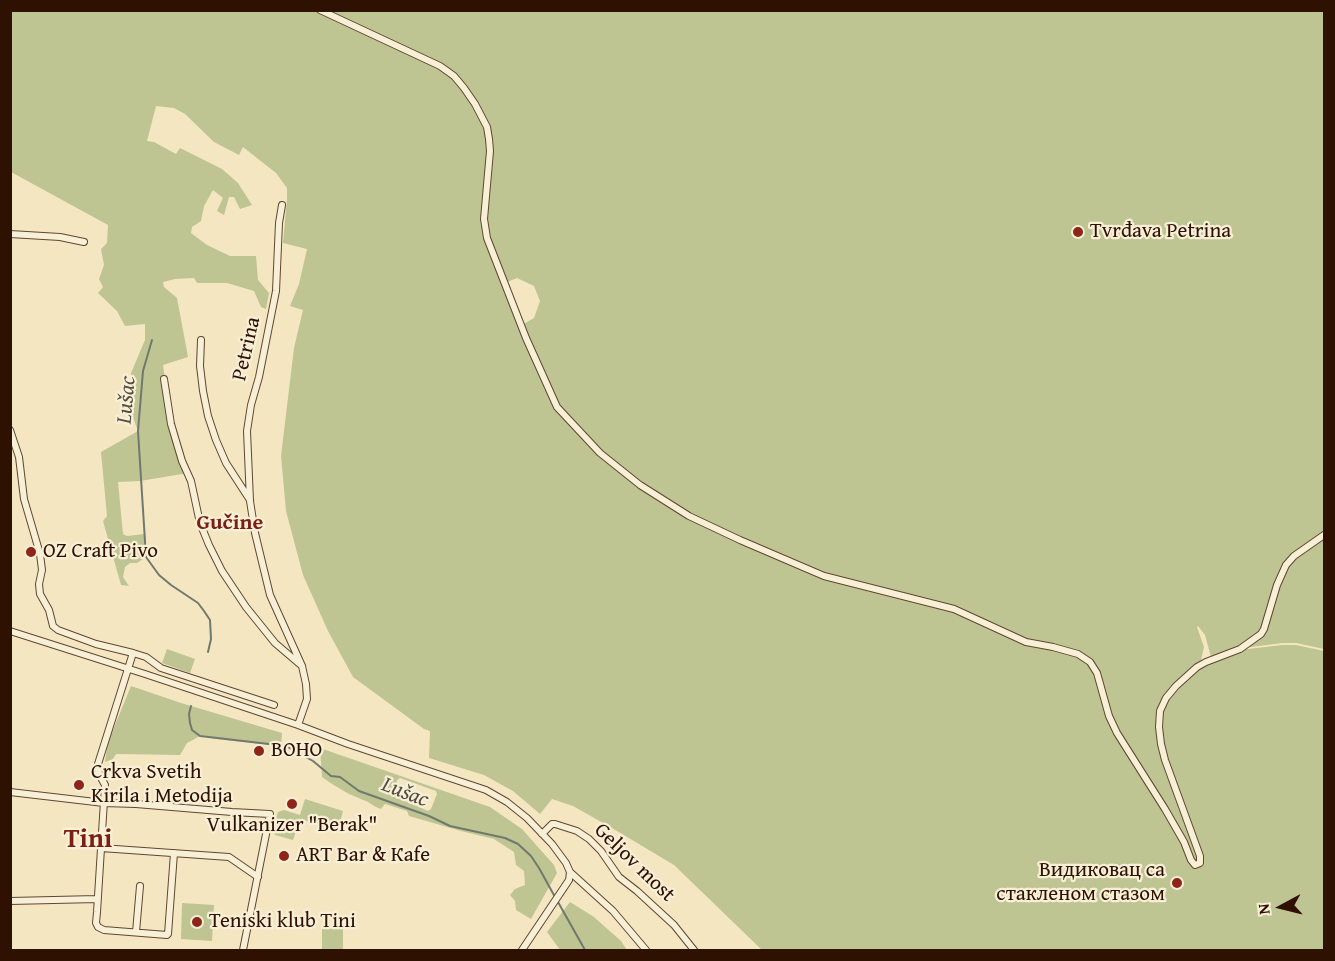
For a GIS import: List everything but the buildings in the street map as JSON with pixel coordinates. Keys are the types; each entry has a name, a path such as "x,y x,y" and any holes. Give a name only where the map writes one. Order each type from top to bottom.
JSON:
{"street":[{"path":"320,10 440,66 454,76 475,104 487,128 489,139 484,219 487,238 526,338 557,407 600,453 640,485 689,516 824,576 954,609 1026,642 1078,654 1090,662 1097,673 1109,716 1117,733 1166,808 1195,865 1200,863 1200,856 1165,760 1159,727 1160,711 1166,698 1176,686 1197,667 1240,649 1261,634 1286,565 1294,556 1324,535"},
{"name":"Petrina","path":"282,205 276,291 247,430 250,501 255,533 270,595 302,666 306,684 307,699 298,726"},
{"path":"10,234 60,237 84,242"},
{"name":"Petrina","path":"201,340 202,391 208,416 226,463 250,501"},
{"path":"164,379 171,424 182,461 191,481 209,545 222,571 246,607 275,643 302,666"},
{"path":"10,430 19,457 24,499 40,554 42,570 39,584 40,594 50,610 53,626 96,644 146,657 161,668 274,705"},
{"path":"10,631 486,790 507,802 527,818 552,844 570,872 613,911 646,951"},
{"path":"133,653 98,764 99,774 105,785 96,923 99,927 104,930 167,935 174,853"},
{"path":"10,792 104,803 270,814 243,951"},
{"name":"Geljov most","path":"542,834 552,824 555,824 577,831 589,839 601,851 619,877 674,925 693,951"},
{"path":"101,848 229,857 258,877"},
{"path":"522,951 569,880 570,872"},
{"path":"136,932 140,886"},
{"path":"10,901 98,899"}],"green space":[{"path":"10,11 318,11 439,67 464,89 486,128 488,139 484,201 486,238 556,407 599,453 689,517 824,577 954,610 1026,643 1078,655 1089,663 1096,673 1108,717 1165,809 1190,861 1201,863 1166,760 1160,718 1167,698 1202,666 1240,650 1296,645 1324,651 1324,950 762,950 674,865 612,828 573,806 552,799 540,814 513,791 484,775 429,758 430,731 424,729 353,677 328,631 303,575 286,511 281,456 294,348 303,310 290,306 299,284 307,249 283,243 287,188 276,173 243,147 239,155 214,142 185,114 174,108 156,106 147,141 154,142 176,154 180,148 222,169 238,183 252,205 240,209 234,197 229,197 224,215 217,211 223,198 213,190 204,206 201,221 192,227 191,233 207,245 230,256 256,256 258,280 269,293 266,309 261,307 254,291 227,283 197,283 194,278 163,282 164,287 177,298 188,357 163,365 171,424 188,473 140,481 118,482 123,534 127,536 144,534 146,557 125,567 123,577 129,586 121,585 103,521 107,516 101,452 138,431 130,409 131,373 145,340 145,324 125,326 117,311 98,293 103,287 99,279 104,265 101,249 107,243 108,225 11,172"},
{"path":"322,11 1324,11 1324,534 1285,565 1263,629 1241,647 1213,658 1205,635 1197,627 1204,647 1201,660 1162,703 1160,744 1199,861 1195,864 1118,733 1098,672 1078,653 1026,641 955,608 825,575 690,515 640,484 601,452 558,406 522,325 534,318 540,301 534,286 517,278 505,283 488,238 485,219 488,127 454,75"},
{"path":"1324,536 1324,649 1296,643 1244,648 1262,635 1278,585 1294,557"},
{"path":"167,649 195,659 190,673 162,663"},
{"path":"131,686 282,733 281,746 200,736 187,743 180,755 116,754 113,759 105,762 108,742"},
{"path":"320,748 490,807 522,829 554,865 557,873 531,919 516,910 515,901 510,895 515,889 525,885 524,871 516,865 514,852 494,839 409,816 407,811 385,804 381,809 349,794 322,777","holes":["400,778 436,791 437,794 428,811 396,797 395,794 397,780"]},
{"path":"305,799 343,811 338,830 300,819 293,840 275,835 273,828 278,812 284,810 300,815"},
{"path":"570,902 594,917 621,941 627,950 560,950 547,932"},
{"name":"Teniski klub Tini","path":"182,903 214,905 212,941 181,939"},
{"path":"322,925 343,925 343,950 322,950"}],"waterway":[{"name":"Lušac","path":"152,340 143,371 138,431 146,557 159,575 198,603 210,620 211,639 208,652"},
{"name":"Lušac","path":"191,706 189,714 192,730 200,736 286,746 313,761 331,776 340,777 359,791 450,826 505,838 518,844 531,856 555,897"},
{"name":"Lušac","path":"558,902 585,950"}],"place":[{"name":"Tvrđava Petrina","path":"1078,232"},
{"name":"OZ Craft Pivo","path":"31,552"},
{"name":"BOHO","path":"259,751"},
{"name":"Crkva Svetih Kirila i Metodija","path":"79,785"},
{"name":"Vulkanizer \"Berak\"","path":"292,804"},
{"name":"ART Bar & Кafe","path":"284,856"},
{"name":"Видиковац са стакленом стазом","path":"1177,883"},
{"name":"Teniski klub Tini","path":"197,922"}],"district":[{"name":"Gučine","path":"230,523"},
{"name":"Tini","path":"88,840"}]}
